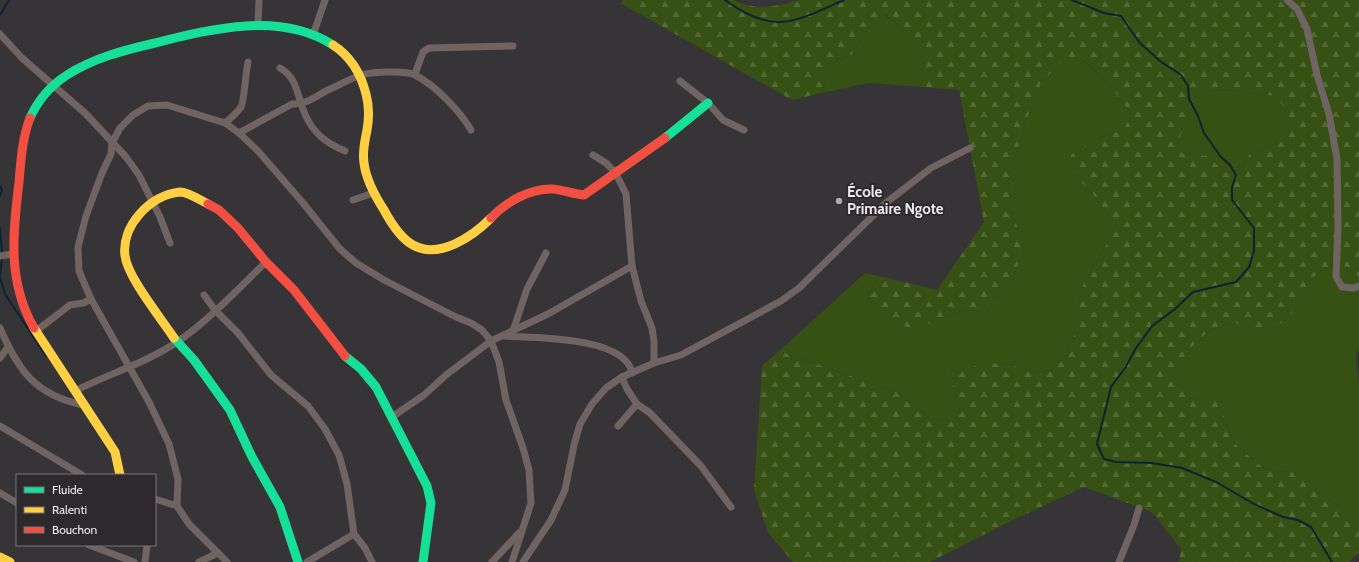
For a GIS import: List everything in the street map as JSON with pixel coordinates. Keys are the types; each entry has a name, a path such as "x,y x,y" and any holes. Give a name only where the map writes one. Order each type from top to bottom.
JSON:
{"street":[{"path":"258,26 259,0"},
{"path":"313,35 325,0"},
{"path":"1288,0 1297,9 1307,29 1317,75 1329,114 1337,159 1338,227 1336,277 1342,287 1354,288 1359,286"},
{"path":"120,474 115,452 36,332 19,295 12,254 13,220 25,136 32,112 42,96 73,72 104,57 130,49 202,32 245,25 276,26 331,41 344,51 361,75 368,103 368,126 362,154 373,193 398,232 415,247 433,250 452,246 479,229 504,207 533,192 556,188 584,195 675,131 708,102"},
{"path":"0,34 22,58 86,114 126,157 139,175 160,217 170,243"},
{"path":"415,74 423,52 429,48 513,46"},
{"path":"226,123 242,106 245,98 243,90 248,62"},
{"path":"280,68 288,72 294,81 310,124 318,136 345,151"},
{"path":"239,133 292,104 302,105 327,90 361,75 403,73 415,74 439,93 454,107 471,130"},
{"path":"680,80 708,102 723,120 744,130"},
{"path":"227,562 202,540 177,506 178,479 169,444 149,402 128,368 91,299 79,271 78,247 91,202 111,154 112,142 120,128 133,115 148,106 167,105 226,123 258,151 340,249 384,280 449,314 472,323 482,330 491,341 499,362 506,400 529,470 531,503 512,562"},
{"path":"523,562 551,520 565,490 580,424 592,404 606,388 622,377 654,363 681,355 781,301 799,288 887,202 931,168 970,148"},
{"path":"593,155 606,163 615,172 626,194 632,266 641,301 652,328 654,363"},
{"path":"298,562 280,507 252,457 230,410 198,365 177,342 132,275 125,257 125,242 133,221 140,212 152,203 168,195 180,192 192,196 219,210 233,223 266,262 294,290 347,358 361,369 376,387 427,486 431,503 423,562"},
{"path":"354,200 373,193"},
{"path":"513,331 527,289 546,253"},
{"path":"0,256 12,254"},
{"path":"75,391 128,368 177,342 215,310 266,262"},
{"path":"392,417 424,395 446,375 491,341 548,314 632,266"},
{"path":"204,295 215,310 238,333 271,375 308,406 325,429 339,455 345,477 354,534 365,548 372,562"},
{"path":"36,332 70,305 83,303 91,299"},
{"path":"0,328 8,347 26,376 37,386 68,402 83,405"},
{"path":"503,336 570,340 592,344 610,350 622,357 628,363 632,373"},
{"path":"0,358 8,347"},
{"path":"622,377 627,390 637,404 650,413 701,466 731,507"},
{"path":"618,426 637,404"},
{"path":"0,426 80,474"},
{"path":"0,493 16,502"},
{"path":"156,499 177,506"},
{"path":"1119,562 1134,525 1139,508"},
{"path":"492,562 524,526"},
{"path":"307,562 354,534"},
{"path":"92,546 134,562"},
{"path":"145,562 147,546"},
{"path":"199,562 218,553"},
{"path":"0,557 10,562"}],"green space":[{"path":"622,0 734,0 751,6 767,7 800,0 1359,0 1359,277 1339,262 1325,268 1310,282 1304,299 1297,308 1282,323 1267,334 1236,323 1223,325 1214,329 1196,342 1183,359 1179,368 1178,377 1181,386 1190,399 1203,397 1214,399 1222,410 1230,435 1236,445 1254,461 1265,469 1276,472 1289,471 1300,475 1327,498 1359,519 1359,552 1349,562 1179,562 1181,549 1152,512 1084,487 1009,522 930,562 793,562 768,533 754,490 762,366 779,351 905,395 929,419 949,421 960,412 954,391 951,372 977,366 1003,363 1034,372 1053,370 1073,340 1077,311 1084,282 1117,227 1093,194 1069,169 1071,155 1097,139 1123,130 1132,114 1106,81 1084,60 1061,62 1041,83 1026,121 1008,181 1014,216 1024,250 1009,288 985,312 963,310 942,319 911,329 879,316 867,298 879,276 937,290 984,222 959,90 921,87 924,58 911,36 885,14 869,27 852,54 830,66 822,93 792,100 622,4","holes":["1242,90 1255,94 1275,96 1284,107 1289,117 1289,128 1285,141 1250,153 1237,175 1225,172 1207,156 1183,154 1178,143 1194,98 1203,91"]},
{"path":"884,14 911,36 924,58 921,87 869,83 822,93 830,66 852,54 869,27"},
{"path":"1083,60 1106,81 1132,114 1123,130 1097,139 1069,169 1093,194 1117,227 1084,282 1077,311 1073,340 1053,370 1034,372 1003,363 951,372 954,391 960,412 950,421 929,419 905,395 779,351 865,273 879,276 867,298 942,319 963,310 985,312 1009,288 1024,250 1014,216 1008,181 1026,121 1041,83 1061,61"},
{"path":"1242,90 1255,94 1275,96 1284,107 1289,117 1288,134 1285,141 1250,153 1237,175 1225,173 1207,156 1183,154 1178,143 1194,98 1203,91"},
{"path":"1339,262 1359,277 1359,348 1356,357 1359,383 1359,519 1327,498 1300,475 1289,471 1276,472 1265,469 1254,461 1236,445 1230,435 1222,410 1203,397 1190,399 1182,389 1178,377 1179,368 1183,359 1196,342 1205,335 1214,329 1231,323 1245,325 1267,334 1277,327 1301,304 1305,298 1310,282 1317,274 1325,268"}],"waterway":[{"path":"0,15 9,0"},
{"path":"725,0 742,11 757,18 771,22 784,22 797,19 844,0"},
{"path":"1072,0 1104,13 1121,16 1139,42 1160,61 1181,75 1188,86 1189,99 1198,116 1204,133 1221,157 1230,165 1236,175 1232,187 1232,200 1254,228 1254,251 1249,267 1236,282 1193,292 1175,309 1152,326 1136,348 1125,368 1111,387 1097,444 1104,459 1116,462 1152,463 1182,468 1216,482 1254,504 1283,517 1298,520 1311,527 1332,562"},
{"path":"0,186 2,190 0,196"},
{"path":"0,228 2,253"},
{"path":"2,258 0,277 5,294 46,356"}],"traffic: fast":[{"path":"30,118 41,99 50,89 61,79 77,69 110,55 177,38 222,29 245,26 268,26 291,28 312,35 333,45"},
{"path":"665,138 708,103"},
{"path":"174,338 194,360 230,410 252,457 280,507 298,562"},
{"path":"345,356 361,369 376,387 427,486 431,503 423,562"}],"traffic: slow":[{"path":"333,45 350,60 364,87 367,98 368,112 368,126 363,159 365,169 374,193 396,230 413,245 423,249 434,250 455,244 475,232 491,218"},
{"path":"174,338 132,275 127,265 125,245 133,223 148,206 158,199 169,194 183,192 208,204"},
{"path":"34,328 115,452 120,474"},
{"path":"0,557 10,562"}],"traffic: jam":[{"path":"30,118 25,134 21,158 15,220 14,256 19,293 34,328"},
{"path":"491,218 519,197 544,189 553,189 584,195 665,138"},
{"path":"208,204 219,210 238,228 266,262 294,290 345,356"}],"place":[{"name":"École Primaire Ngote","path":"839,201"}]}
